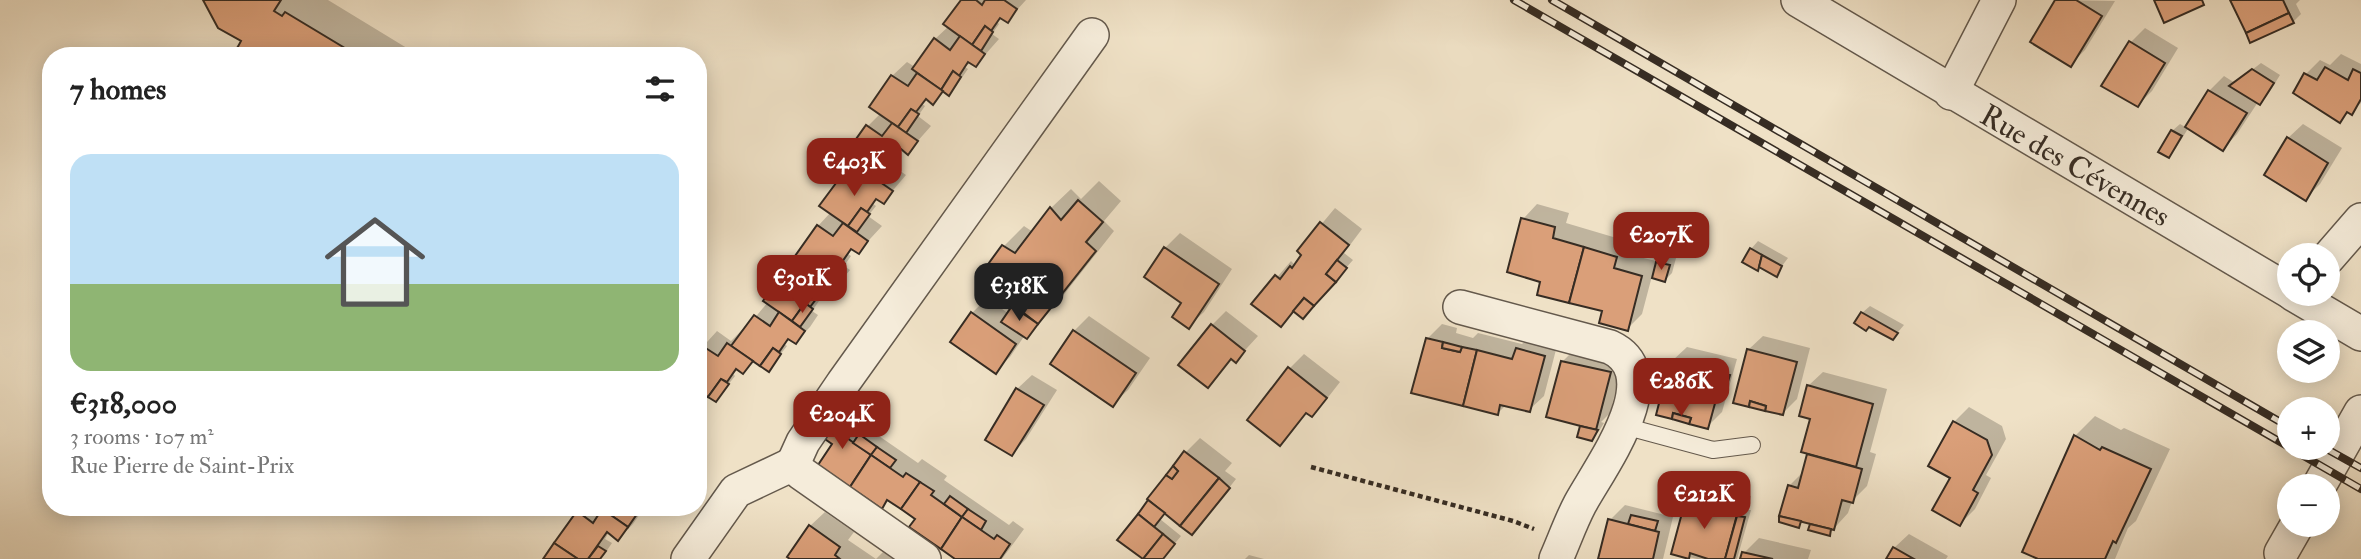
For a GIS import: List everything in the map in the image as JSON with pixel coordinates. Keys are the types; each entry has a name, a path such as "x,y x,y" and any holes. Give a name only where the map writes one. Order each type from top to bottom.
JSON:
{"street":[{"path":"1798,0 1951,93"},
{"name":"Rue des Cévennes","path":"1999,0 1951,93 2277,283"},
{"path":"688,559 736,491 793,464 803,442 843,383 1092,35"},
{"path":"2340,244 2361,220"},
{"name":"Rue des Cévennes","path":"2315,306 2361,334"},
{"path":"1460,307 1610,347 1623,353 1632,367 1633,401 1624,426 1579,506 1560,550"},
{"path":"2326,474 2361,412"},
{"path":"793,464 924,559"},
{"path":"2284,557 2292,537"}],"lane":[{"path":"1624,426 1713,450 1752,445"}],"path":[{"path":"1311,467 1513,521 1560,550"}],"building":[{"path":"203,0 281,0 274,11 282,16 285,12 343,47 238,47 241,41 218,28"},
{"path":"961,0 976,0 982,5 985,0 1004,0 1017,9 1008,23 1000,18 991,31 985,26 972,45 943,24"},
{"path":"2055,0 2076,0 2102,16 2071,67 2030,42"},
{"path":"2154,0 2202,0 2204,5 2164,23"},
{"path":"2230,0 2283,0 2289,13 2246,33"},
{"path":"2289,13 2294,23 2250,43 2246,33"},
{"path":"985,26 993,32 981,51 972,45"},
{"path":"960,36 985,54 976,67 968,62 959,76 953,71 941,90 912,69 934,38 950,50"},
{"path":"2129,41 2165,63 2138,107 2101,86"},
{"path":"2325,67 2348,80 2353,69 2361,73 2361,99 2352,115 2347,112 2340,123 2293,93 2304,73 2317,80"},
{"path":"2252,69 2274,83 2260,105 2229,86"},
{"path":"953,71 961,77 949,96 941,90"},
{"path":"917,73 943,91 933,105 926,99 916,112 911,109 898,127 869,107 891,75 908,86"},
{"path":"2208,90 2247,113 2223,151 2185,127"},
{"path":"911,109 919,114 906,133 898,127"},
{"path":"892,123 918,141 908,155 901,149 892,163 886,158 873,177 844,156 866,125 882,136"},
{"path":"2171,130 2182,136 2169,158 2158,152"},
{"path":"2287,137 2328,163 2306,201 2264,175"},
{"path":"886,158 894,164 881,182 873,177"},
{"path":"867,173 893,191 884,204 876,199 867,212 861,208 848,226 819,206 842,175 858,186"},
{"path":"1078,200 1103,222 1086,242 1096,251 1038,324 978,278 1002,245 1015,253 1050,207 1061,220"},
{"path":"861,208 870,214 857,232 848,226"},
{"path":"1521,218 1555,227 1553,238 1584,247 1569,303 1537,295 1540,282 1507,272"},
{"path":"1320,222 1349,245 1326,274 1336,282 1314,306 1304,298 1281,327 1251,304 1275,275 1280,279 1290,266 1292,268 1301,255 1297,251"},
{"path":"843,223 868,241 859,254 851,249 842,262 836,258 823,276 795,256 817,225 833,236"},
{"path":"1164,247 1219,284 1189,329 1172,317 1181,303 1144,277"},
{"path":"1584,247 1617,257 1614,268 1642,276 1628,331 1599,323 1602,311 1569,303"},
{"path":"1750,248 1762,255 1758,271 1742,262"},
{"path":"1762,255 1782,266 1777,277 1759,267"},
{"path":"836,258 845,264 832,282 823,276"},
{"path":"1337,260 1347,268 1336,282 1326,274"},
{"path":"1656,262 1670,265 1665,282 1652,278"},
{"path":"811,267 837,286 827,299 820,294 810,307 805,303 792,321 763,301 785,269 802,281"},
{"path":"1304,298 1314,306 1303,319 1293,311"},
{"path":"805,303 813,309 800,327 792,321"},
{"path":"1012,306 1038,324 1027,339 1001,322"},
{"path":"779,312 805,331 796,344 788,339 779,352 773,348 760,366 731,346 754,315 770,326"},
{"path":"971,312 1016,344 996,374 950,342"},
{"path":"1861,312 1898,333 1893,340 1869,327 1866,331 1854,323"},
{"path":"1211,324 1245,351 1236,363 1231,359 1208,388 1178,365"},
{"path":"1073,330 1136,373 1113,407 1050,364"},
{"path":"1426,338 1443,342 1442,348 1460,352 1462,347 1477,350 1463,406 1411,393"},
{"path":"1443,342 1462,347 1460,352 1442,348"},
{"path":"727,343 753,361 743,374 736,369 727,382 721,379 708,397 707,349 718,356"},
{"path":"773,348 781,354 769,372 760,366"},
{"path":"1516,348 1545,356 1530,412 1500,405 1498,415 1463,406 1477,350 1512,359"},
{"path":"1747,349 1797,362 1783,415 1765,411 1766,406 1750,401 1749,407 1733,403"},
{"path":"1670,360 1723,374 1708,429 1689,424 1691,418 1673,413 1672,419 1656,415"},
{"path":"1561,361 1611,372 1596,430 1546,417"},
{"path":"1288,367 1327,398 1312,417 1306,413 1280,446 1247,420"},
{"path":"1723,374 1730,375 1723,398 1717,396"},
{"path":"721,379 729,384 716,402 708,397"},
{"path":"1807,385 1873,404 1856,467 1801,452 1810,419 1799,416"},
{"path":"1016,388 1044,405 1012,456 985,440"},
{"path":"1750,401 1766,406 1765,411 1749,407"},
{"path":"838,408 851,417 840,433 871,455 850,487 818,465 832,444 819,435"},
{"path":"1673,413 1691,418 1689,424 1672,419"},
{"path":"1953,421 1987,440 1992,455 1973,490 1978,493 1960,526 1932,510 1950,478 1928,466"},
{"path":"1580,426 1598,430 1592,441 1577,437"},
{"path":"859,434 877,447 871,455 853,443"},
{"path":"2074,435 2100,450 2102,447 2151,469 2116,543 2113,541 2105,559 2038,559 2022,552"},
{"path":"877,447 896,460 890,468 871,455"},
{"path":"1184,451 1219,478 1180,526 1147,499 1166,475 1172,479 1178,471 1173,466"},
{"path":"1807,454 1862,469 1853,503 1842,500 1834,530 1779,516 1788,485 1798,488"},
{"path":"871,455 903,477 906,473 920,482 901,509 887,500 882,509 850,487"},
{"path":"1173,466 1178,471 1172,479 1166,475"},
{"path":"1219,478 1230,488 1192,535 1180,526"},
{"path":"920,482 934,491 931,495 962,517 941,549 909,527 915,519 901,509"},
{"path":"950,496 968,509 962,517 944,504"},
{"path":"1686,498 1738,511 1725,559 1708,559 1690,553 1689,559 1671,554"},
{"path":"1148,500 1165,513 1154,527 1138,514"},
{"path":"968,509 986,521 981,530 962,517"},
{"path":"1138,514 1163,534 1143,559 1117,540"},
{"path":"1631,515 1658,521 1655,531 1628,524"},
{"path":"573,516 584,516 593,523 598,516 612,516 628,527 618,541 607,532 588,559 578,559 554,543"},
{"path":"612,516 636,516 628,527"},
{"path":"1737,516 1745,517 1734,559 1725,559"},
{"path":"1779,516 1801,521 1799,528 1779,522"},
{"path":"962,517 994,539 997,535 1010,544 1000,559 955,559 941,549"},
{"path":"1608,519 1659,532 1653,559 1598,559"},
{"path":"1810,524 1831,529 1830,536 1808,530"},
{"path":"809,525 840,547 835,555 840,559 787,557"},
{"path":"1163,534 1175,544 1163,559 1143,559"},
{"path":"554,543 578,559 543,559"},
{"path":"598,546 606,551 600,559 588,559"},
{"path":"1893,547 1914,559 1886,559"},
{"path":"1742,552 1773,559 1740,559"}],"railway":[{"path":"1514,0 2277,440"},
{"path":"1552,0 2277,420"},
{"path":"2340,456 2361,468"},
{"path":"2311,460 2361,489"}]}
